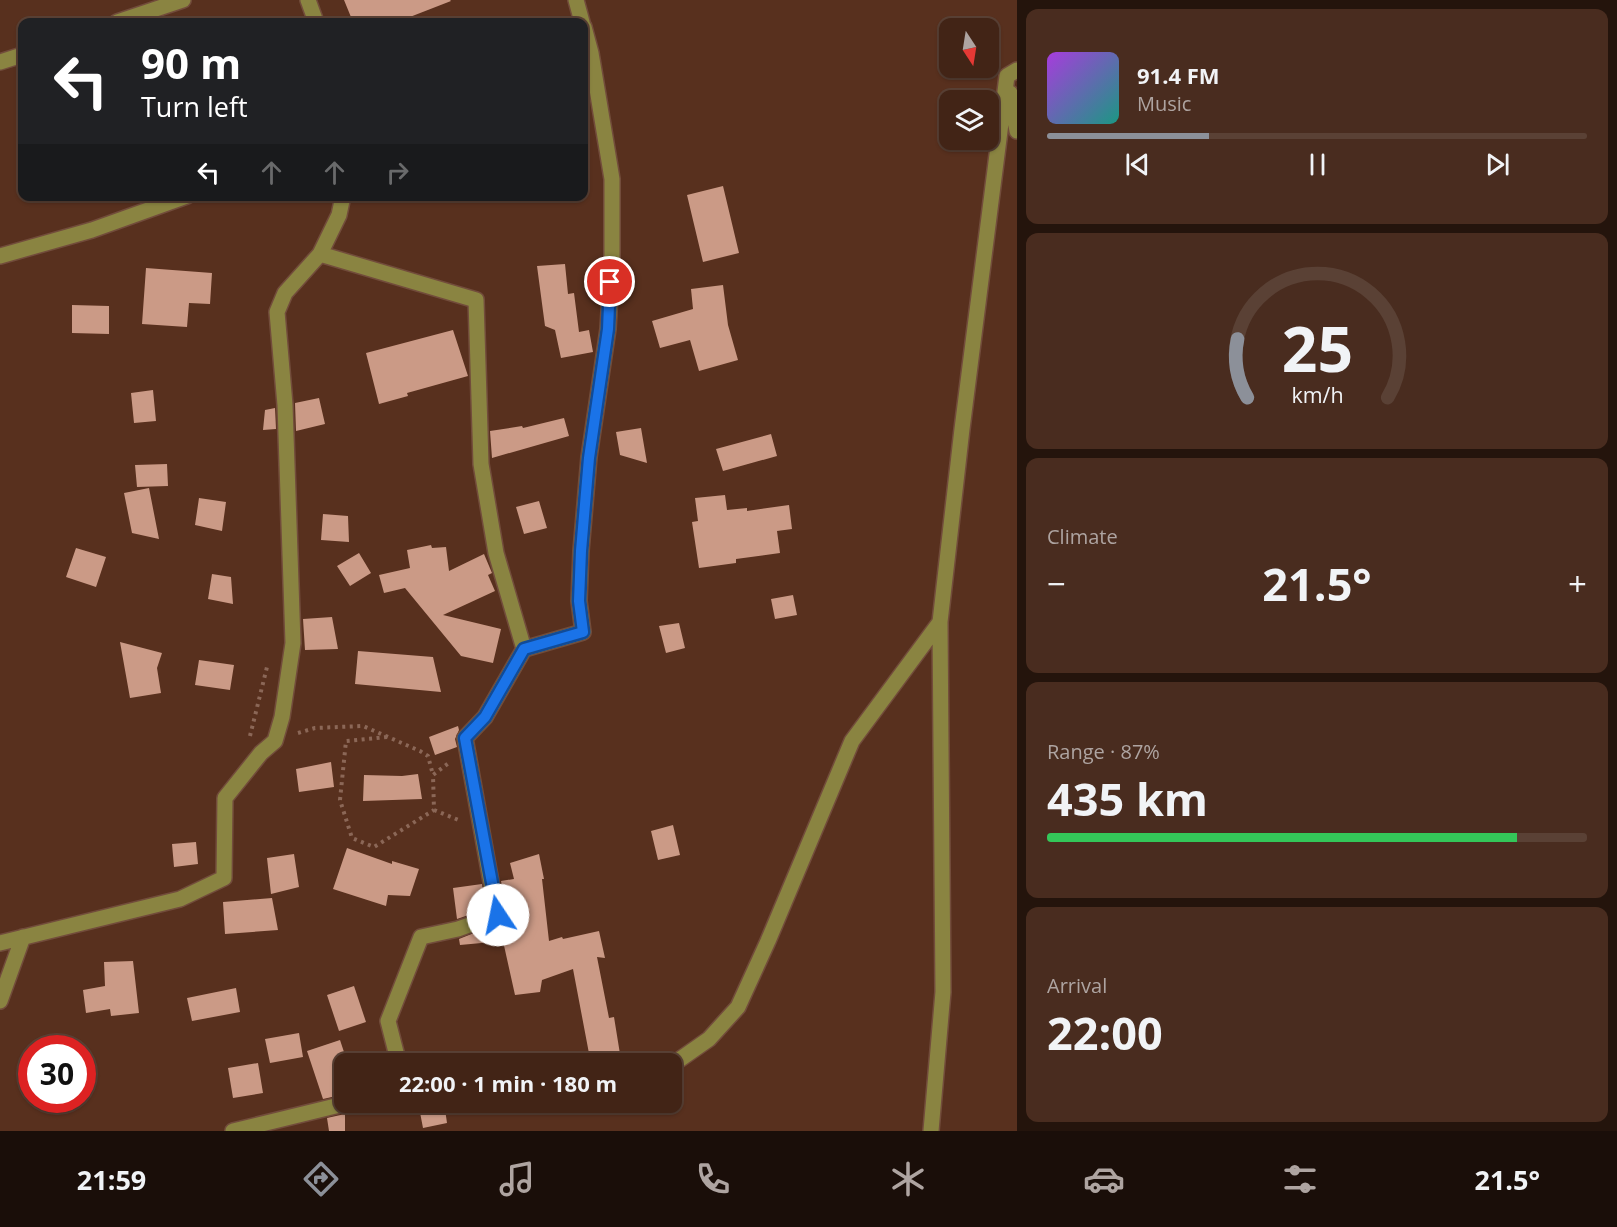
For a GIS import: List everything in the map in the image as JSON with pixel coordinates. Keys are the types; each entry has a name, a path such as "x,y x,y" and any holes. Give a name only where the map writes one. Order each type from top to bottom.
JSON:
{"street":[{"path":"129,18 183,0"},
{"path":"308,0 315,18"},
{"path":"576,0 581,18"},
{"path":"0,62 18,56"},
{"path":"396,1053 388,1022 421,937 458,929 498,915 465,738 485,717 524,649 583,632 579,601 582,539 589,458 608,329 612,259 612,179 588,59"},
{"path":"1012,73 1017,131"},
{"path":"931,1131 943,992 940,622 962,429 1012,73"},
{"path":"0,256 92,230 173,201"},
{"path":"0,943 180,899 224,878 225,798 261,753 275,741 282,717 293,643 285,405 277,312 285,293 320,254 339,215 342,201"},
{"path":"320,254 476,300 481,464 496,553 524,649"},
{"path":"682,1058 709,1039 738,1007 852,741 940,622"},
{"path":"0,1001 23,938"},
{"path":"233,1131 334,1106"}],"path":[{"path":"249,743 270,656"},
{"path":"275,741 315,728 363,726 387,736 428,756 433,775 434,810 374,847 352,838 340,800 346,741 387,736"},
{"path":"433,775 466,749"}],"building":[{"path":"344,0 451,1 407,18 351,18"},
{"path":"723,186 739,253 703,262 687,195"},
{"path":"565,264 568,294 574,293 579,332 589,330 593,352 561,358 555,330 545,326 537,266"},
{"path":"146,268 212,273 210,304 189,303 187,327 142,324"},
{"path":"723,285 728,325 738,360 699,371 690,340 660,348 652,321 693,309 691,289"},
{"path":"72,305 109,306 109,334 72,333"},
{"path":"453,330 468,376 407,393 408,396 379,404 366,353"},
{"path":"153,390 156,421 134,423 131,393"},
{"path":"319,398 325,424 296,431 295,403"},
{"path":"275,408 276,429 263,430 265,410"},
{"path":"564,418 569,436 492,458 490,431 522,426 523,428"},
{"path":"641,428 647,463 620,455 616,432"},
{"path":"771,434 777,456 723,471 716,449"},
{"path":"167,464 168,486 137,487 135,465"},
{"path":"149,488 159,539 132,533 124,493"},
{"path":"725,495 727,510 747,508 747,511 789,505 792,529 777,531 780,553 736,559 736,563 699,568 692,522 698,521 695,498"},
{"path":"199,498 226,502 222,531 195,525"},
{"path":"539,501 547,528 524,534 516,507"},
{"path":"323,514 348,516 349,542 321,540"},
{"path":"431,545 432,548 446,547 449,571 484,554 492,573 488,575 495,591 443,615 501,629 493,663 461,656 405,588 384,593 379,575 410,568 407,550"},
{"path":"76,548 106,557 96,587 66,577"},
{"path":"359,553 371,573 350,586 337,566"},
{"path":"212,574 231,577 233,604 208,599"},
{"path":"793,595 797,615 775,619 771,599"},
{"path":"332,617 338,649 305,650 303,619"},
{"path":"679,623 685,648 666,653 659,626"},
{"path":"120,642 162,653 157,668 161,693 130,698"},
{"path":"358,651 433,657 441,692 355,684"},
{"path":"199,660 234,665 230,690 195,685"},
{"path":"458,726 459,730 455,739 457,747 435,755 429,737"},
{"path":"331,762 334,787 299,792 296,769"},
{"path":"418,774 422,799 363,801 364,775"},
{"path":"673,825 680,855 658,860 651,831"},
{"path":"196,842 198,864 174,867 172,844"},
{"path":"347,848 392,864 392,861 419,869 410,896 388,895 386,906 333,889"},
{"path":"294,854 299,887 271,894 267,858"},
{"path":"539,854 544,879 542,879 549,941 599,931 605,958 597,957 609,1018 614,1017 620,1053 589,1053 573,969 542,980 540,992 515,995 503,941 460,945 459,939 504,921 507,913 501,881 514,879 510,863"},
{"path":"482,884 486,909 457,919 453,888"},
{"path":"272,898 278,930 225,934 223,902"},
{"path":"133,961 139,1013 111,1016 110,1009 86,1013 83,990 105,986 104,962"},
{"path":"354,986 366,1022 339,1031 327,995"},
{"path":"236,988 240,1012 192,1021 187,998"},
{"path":"299,1033 303,1057 270,1063 265,1039"},
{"path":"340,1040 344,1053 334,1053 334,1096 323,1099 307,1051"},
{"path":"258,1063 263,1093 233,1098 228,1068"},
{"path":"420,1113 446,1113 447,1123 423,1128"},
{"path":"345,1114 345,1131 329,1131 327,1118"}],"route":[{"path":"498,915 465,738 485,717 524,649 583,632 579,601 581,551 589,458 608,329 610,282"}]}
